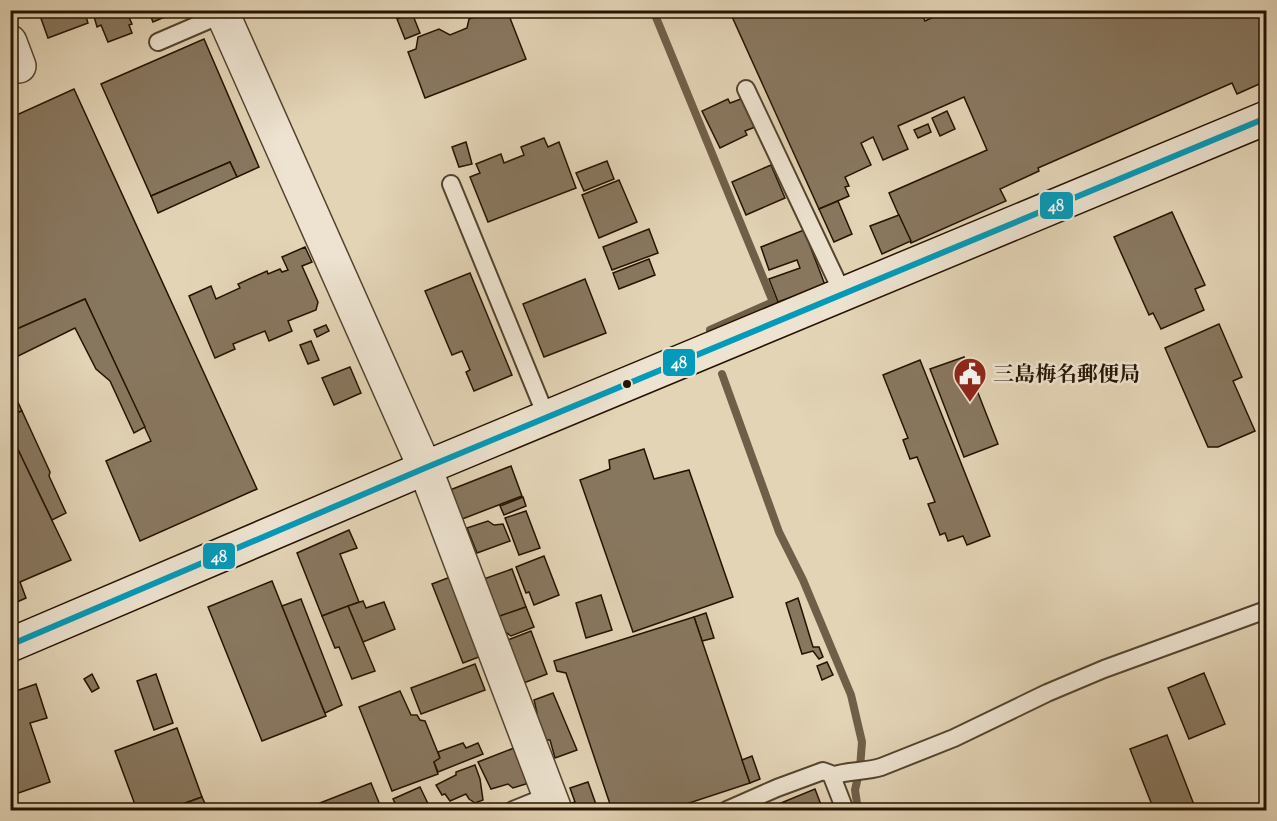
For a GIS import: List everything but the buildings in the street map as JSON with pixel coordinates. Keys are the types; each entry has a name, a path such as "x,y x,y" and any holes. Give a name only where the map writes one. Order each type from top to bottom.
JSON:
{"main road":[{"path":"222,12 425,468 552,803"},
{"path":"10,645 425,468 1266,118"}],"lane":[{"path":"158,42 222,12"},
{"path":"746,89 843,294"},
{"path":"451,184 546,418"},
{"path":"832,776 850,771 871,770 954,738 1047,693 1104,669 1266,610"},
{"path":"727,810 823,771 832,776 845,810"},
{"path":"513,810 552,803"}],"waterway":[{"path":"653,10 773,302 710,330"},
{"path":"722,374 779,532 803,580 851,695 862,742 855,790 858,810"}],"transit line":[{"name":"48","path":"10,645 425,468 1266,118"}],"place":[{"name":"三島梅名郵便局","path":"970,403"}]}
